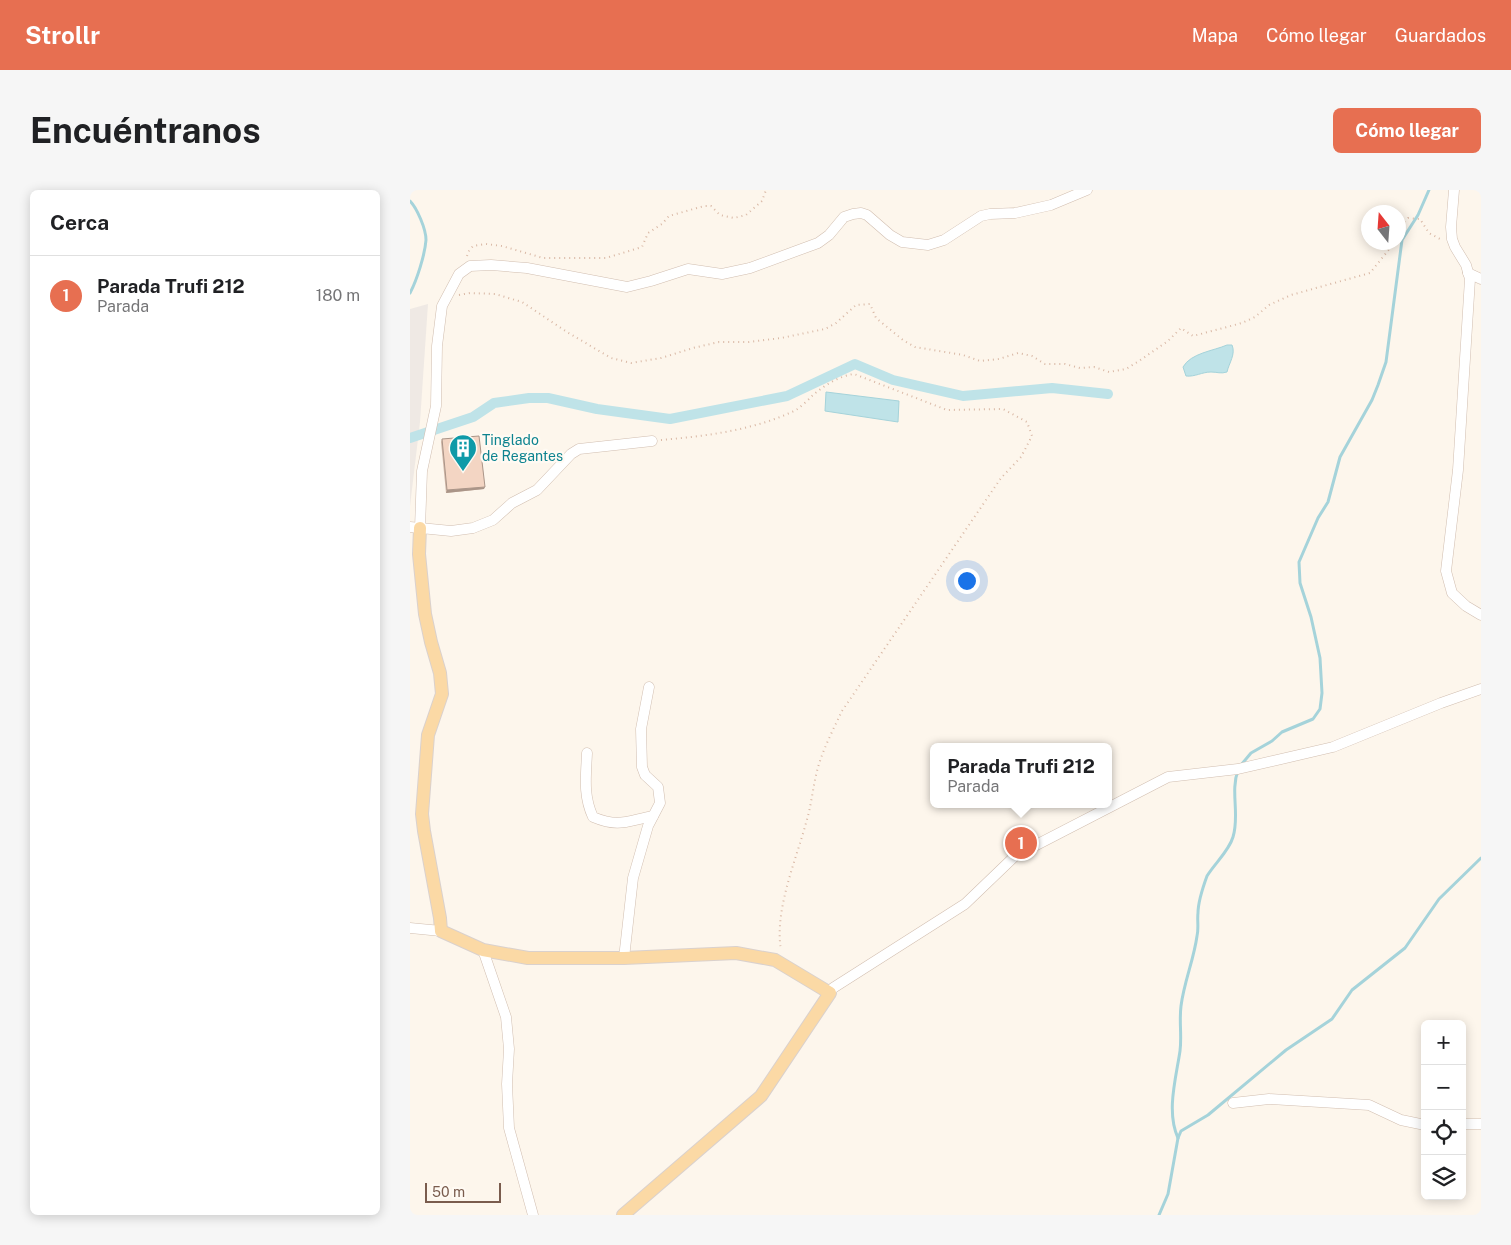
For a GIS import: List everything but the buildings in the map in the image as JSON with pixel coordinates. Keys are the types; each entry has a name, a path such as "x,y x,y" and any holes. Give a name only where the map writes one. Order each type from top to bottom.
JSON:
{"main road":[{"path":"415,528 425,614 440,673 442,694 428,735 422,814 441,931 483,950 528,958 624,958 736,953 775,960 830,993 761,1096 623,1215"}],"street":[{"path":"652,441 579,449 571,454 538,490 512,503 493,520 474,528 451,532 415,528 422,471 436,406 437,346 442,306 459,274 470,266 491,264 527,268 626,287 688,269 722,274 750,268 818,243 829,235 844,217 853,214 861,213 866,215 890,235 902,242 928,245 944,240 981,216 1015,213 1051,205 1087,190"},
{"path":"1454,190 1451,227 1455,247 1466,265 1470,279 1458,470 1446,571 1452,593 1466,606 1481,615"},
{"path":"1468,273 1481,279"},
{"path":"624,958 633,878 648,826 660,803 658,787 645,775 642,767 641,729 649,687"},
{"path":"1112,806 1168,777 1238,769 1333,747 1481,689"},
{"path":"587,753 585,790 588,806 593,817 604,822 619,824 653,816"},
{"path":"830,993 833,988 965,904 1014,856 1108,808"},
{"path":"410,928 441,931"},
{"path":"483,950 506,1017 509,1049 507,1084 510,1128 533,1215"},
{"path":"1232,1103 1269,1098 1369,1105 1401,1120 1421,1124"},
{"path":"1466,1124 1481,1124"}],"path":[{"path":"464,270 469,251 473,246 486,244 502,246 543,258 606,258 642,247 648,233 662,224 669,216 704,206 711,206 720,215 727,217 734,218 746,215 762,201 766,190"},
{"path":"1406,220 1408,218 1420,219 1429,233 1455,247"},
{"path":"446,298 470,293 495,294 522,302 566,332 611,358 631,363 661,358 718,342 749,342 825,329 836,323 856,304 870,304 876,318 903,340 915,347 963,355 980,362 1018,353 1032,356 1044,364 1065,364 1080,368 1094,367 1109,372 1126,369 1168,341 1181,328 1192,336 1224,329 1255,317 1269,304 1291,295 1370,272 1388,250"},
{"path":"652,441 717,433 768,421 798,409 820,389 843,376 854,374 947,410 1003,409 1027,422 1032,436 1021,458 1001,478 842,711 831,734 819,764 806,823 792,865 780,921 780,947 784,964"}],"shaded area":[{"path":"428,304 420,422 410,506 410,309"}],"water":[{"path":"1227,345 1232,345 1233,352 1227,372 1208,372 1186,376 1183,367 1191,358"},
{"path":"826,392 899,401 898,422 825,411"}],"waterway":[{"path":"1241,765 1251,753 1272,741 1282,732 1313,719 1320,709 1322,693 1320,658 1311,617 1300,583 1299,562 1318,518 1328,502 1340,457 1372,400 1378,385 1386,362 1402,240 1418,215 1429,190"},
{"path":"410,201 421,219 426,240 420,267 410,293"},
{"path":"410,438 473,417 494,403 529,398 548,398 597,409 670,419 787,396 855,364 893,380 963,396 1052,388 1108,394"},
{"path":"1178,1138 1174,1128 1172,1106 1181,1045 1180,1012 1182,997 1196,945 1198,908 1202,889 1207,876 1231,842 1235,829 1235,787 1238,770"},
{"path":"1159,1215 1168,1194 1178,1138 1181,1131 1208,1115 1286,1050 1332,1019 1352,990 1405,948 1439,899 1481,858"}],"place":[{"name":"Tinglado de Regantes","path":"463,472"},
{"name":"Parada Trufi 212","path":"1021,843"}]}
